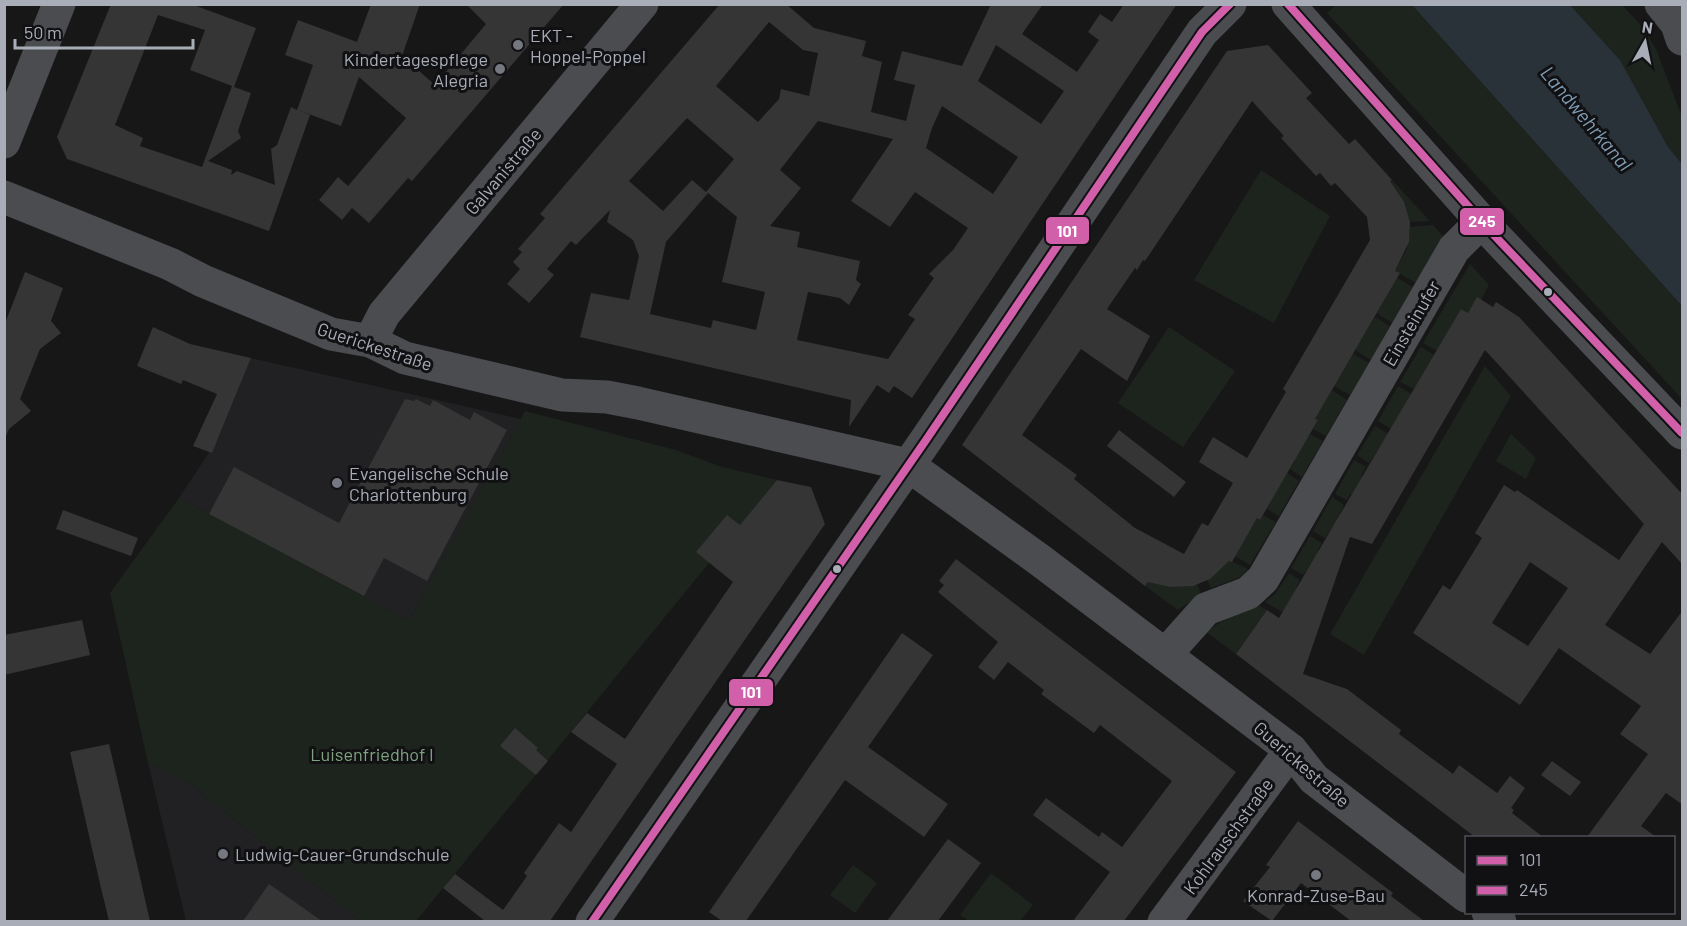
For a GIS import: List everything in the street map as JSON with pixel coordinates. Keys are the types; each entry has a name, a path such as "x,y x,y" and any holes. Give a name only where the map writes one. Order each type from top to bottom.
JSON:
{"street":[{"path":"4,142 59,4"},
{"name":"Galvanistraße","path":"370,341 384,314 642,4"},
{"path":"592,921 908,465 1202,32 1230,4"},
{"path":"1288,4 1481,222 1683,433"},
{"path":"1661,4 1677,24 1683,39"},
{"name":"Guerickestraße","path":"4,197 170,264 203,281 321,330 370,341 405,358 562,395 607,397 638,403 908,465 1291,750 1314,779 1465,894"},
{"name":"Einsteinufer","path":"1165,655 1206,609 1256,588 1454,249 1481,222"},
{"name":"Kohlrauschstraße","path":"1164,921 1291,750"}],"shaded area":[{"name":"Evangelische Schule Charlottenburg","path":"251,358 521,419 409,620 179,498 218,439"},
{"name":"Ludwig-Cauer-Grundschule","path":"148,763 193,786 360,921 186,921"}],"green space":[{"path":"1336,5 1412,5 1682,306 1682,399 1327,13"},
{"path":"1570,5 1622,5 1641,25 1656,49 1682,117 1682,164 1668,147 1620,60"},
{"path":"1261,170 1330,216 1274,323 1194,280"},
{"path":"1392,180 1430,221 1410,222 1405,206 1387,183"},
{"path":"1433,225 1443,236 1416,283 1395,271 1407,249 1410,227"},
{"path":"1470,264 1489,285 1481,300 1468,313 1461,309 1437,351 1423,343"},
{"path":"1397,278 1413,287 1392,323 1377,313"},
{"path":"1375,317 1390,326 1371,360 1355,350"},
{"path":"1169,327 1235,371 1183,447 1118,403"},
{"path":"1421,347 1434,355 1414,389 1400,382"},
{"path":"1353,354 1369,363 1350,395 1334,386"},
{"path":"1485,366 1511,396 1364,655 1330,634"},
{"path":"1398,386 1412,394 1391,429 1378,421"},
{"path":"1332,390 1347,400 1326,436 1313,429 1318,421 1315,419"},
{"name":"Luisenfriedhof I","path":"525,411 676,450 722,467 777,480 416,921 360,921 193,786 148,763 110,593 179,498 409,620"},
{"path":"1375,426 1389,434 1369,463 1357,455"},
{"path":"1310,434 1323,441 1302,477 1290,469 1295,461 1292,459 1303,438 1306,440"},
{"path":"1511,434 1536,458 1526,479 1496,461"},
{"path":"1354,460 1366,467 1361,476 1363,478 1353,495 1350,494 1347,500 1335,494"},
{"path":"1287,473 1299,481 1279,516 1267,509 1271,501 1269,499 1280,479 1283,481"},
{"path":"1332,497 1344,505 1340,513 1342,515 1325,538 1313,531"},
{"path":"1263,515 1276,522 1250,565 1235,556 1257,518 1260,520"},
{"path":"1310,536 1322,543 1318,550 1321,552 1303,575 1291,568"},
{"path":"1227,559 1248,569 1240,577 1211,588 1207,580"},
{"path":"1289,573 1300,580 1296,587 1299,588 1285,614 1265,602 1276,593"},
{"path":"1149,581 1170,587 1197,584 1201,594 1178,610 1145,586"},
{"path":"1260,606 1267,610 1236,654 1206,632 1231,615"},
{"path":"853,865 877,883 855,913 830,895"},
{"path":"991,873 1033,905 1020,921 969,921 960,915"}],"water":[{"name":"Landwehrkanal","path":"1412,5 1570,5 1620,60 1668,147 1682,164 1682,306"}],"building":[{"path":"111,4 191,4 256,28 234,87 251,93 238,131 241,138 208,161 232,170 231,175 237,171 275,185 271,149 277,145 291,107 297,110 313,65 285,55 298,20 357,42 371,4 420,4 402,56 435,85 486,24 466,4 564,4 412,181 408,178 369,223 352,208 342,220 319,200 338,177 348,186 406,118 359,77 341,126 298,110 310,115 269,231 67,159 57,137","holes":["158,15 205,30 190,70 232,86 202,167 140,146 143,138 115,125"]},
{"path":"720,4 786,4 814,28 866,41 862,56 882,62 871,112 906,121 915,85 894,80 902,51 962,66 991,4 1043,4 1022,34 1077,72 1099,40 1088,32 1100,14 1112,22 1124,4 1177,4 912,398 894,386 889,393 877,385 849,427 851,400 580,337 591,293 629,300 639,256 633,240 607,222 610,210 576,245 571,241 547,269 554,275 529,303 507,284 520,269 513,262 522,252 518,249 545,218 540,214","holes":["769,22 803,50 818,53 809,96 781,89 779,99 758,122 716,86","996,45 1064,91 1041,124 978,81","942,106 1018,157 993,194 926,148","687,118 734,159 706,192 692,180 663,211 629,181","818,121 893,139 851,201 890,227 915,192 968,228 953,250 929,274 934,278 908,315 915,319 888,359 797,340 808,292 840,298 849,305 861,284 856,280 860,261 797,247 800,232 770,226 801,188 780,170","708,193 737,217 722,282 765,292 756,330 713,320 711,328 650,314 666,242"]},
{"path":"1268,45 1312,93 1306,98 1349,144 1355,139 1392,180 1390,181 1404,202 1410,222 1409,242 1395,271 1400,273 1315,419 1318,420 1260,520 1257,518 1232,562 1229,561 1210,579 1193,586 1170,587 1148,582 1145,586 962,445 1227,51","holes":["1252,101 1284,136 1281,138 1316,176 1320,173 1331,186 1335,183 1367,217 1370,240 1283,389 1286,392 1247,458 1213,437 1199,462 1233,483 1208,526 1202,523 1184,554 1135,528 1074,479 1077,475 1022,435 1081,349 1127,381 1150,336 1107,309 1135,268 1137,270 1143,260 1145,261"]},
{"path":"25,272 63,288 51,321 61,333 40,349 20,399 31,411 9,429 6,436 4,326"},
{"path":"1477,297 1493,307 1496,302 1519,317 1683,495 1683,565 1662,542 1605,625 1650,654 1683,610 1683,805 1666,793 1641,826 1655,836 1588,836 1648,754 1620,734 1641,706 1559,648 1520,705 1413,633 1443,585 1450,590 1482,538 1475,533 1504,485 1515,492 1517,490 1619,560 1644,524 1485,350 1372,544 1350,537 1303,674 1347,689 1401,730 1399,734 1453,774 1459,765 1497,793 1510,776 1525,788 1511,808 1514,810 1512,813 1542,836 1474,836 1236,654 1267,610 1279,618 1461,309 1468,313","holes":["1530,562 1568,588 1528,646 1492,623"]},
{"path":"153,327 190,344 251,358 212,453 193,446 217,394 183,380 181,384 137,366"},
{"path":"405,399 414,401 416,399 430,406 433,400 470,420 474,412 507,430 427,581 384,558 364,596 209,514 234,467 339,523"},
{"path":"1119,430 1186,482 1174,497 1107,446"},
{"path":"777,480 811,487 825,524 550,921 485,921 443,888 455,874 503,910 527,876 524,873 559,823 571,832 617,764 571,732 587,713 625,739 733,582 696,552 727,515 740,525"},
{"path":"63,510 138,538 131,556 56,529"},
{"path":"956,559 1236,772 1124,921 1073,921 1110,872 1033,815 1046,798 1099,837 1102,832 1122,847 1172,781 1100,725 1094,733 1041,694 1044,690 1008,662 994,680 978,667 998,642 938,592 944,585 939,581"},
{"path":"82,620 90,655 4,675 4,635"},
{"path":"902,633 933,655 868,747 948,804 924,837 845,780 746,921 722,921 709,912"},
{"path":"515,728 538,748 536,750 548,761 536,775 500,746"},
{"path":"109,744 150,921 109,921 101,888 70,752"},
{"path":"1552,761 1581,782 1570,796 1541,775"},
{"name":"Konrad-Zuse-Bau","path":"1298,821 1393,893 1391,896 1424,921 1351,921 1301,883 1272,921 1243,901 1270,867 1266,865"},
{"path":"948,839 981,863 938,921 887,921"},
{"path":"269,884 322,921 243,921"}],"transit line":[{"name":"101","path":"592,922 926,440 1202,32 1230,4"},
{"name":"245","path":"1288,4 1492,233 1682,433"}],"place":[{"name":"EKT - Hoppel-Poppel","path":"518,45"},
{"name":"Kindertagespflege Alegria","path":"500,69"},
{"name":"Evangelische Schule Charlottenburg","path":"337,483"},
{"name":"Ludwig-Cauer-Grundschule","path":"223,854"},
{"name":"Konrad-Zuse-Bau","path":"1316,875"}]}
